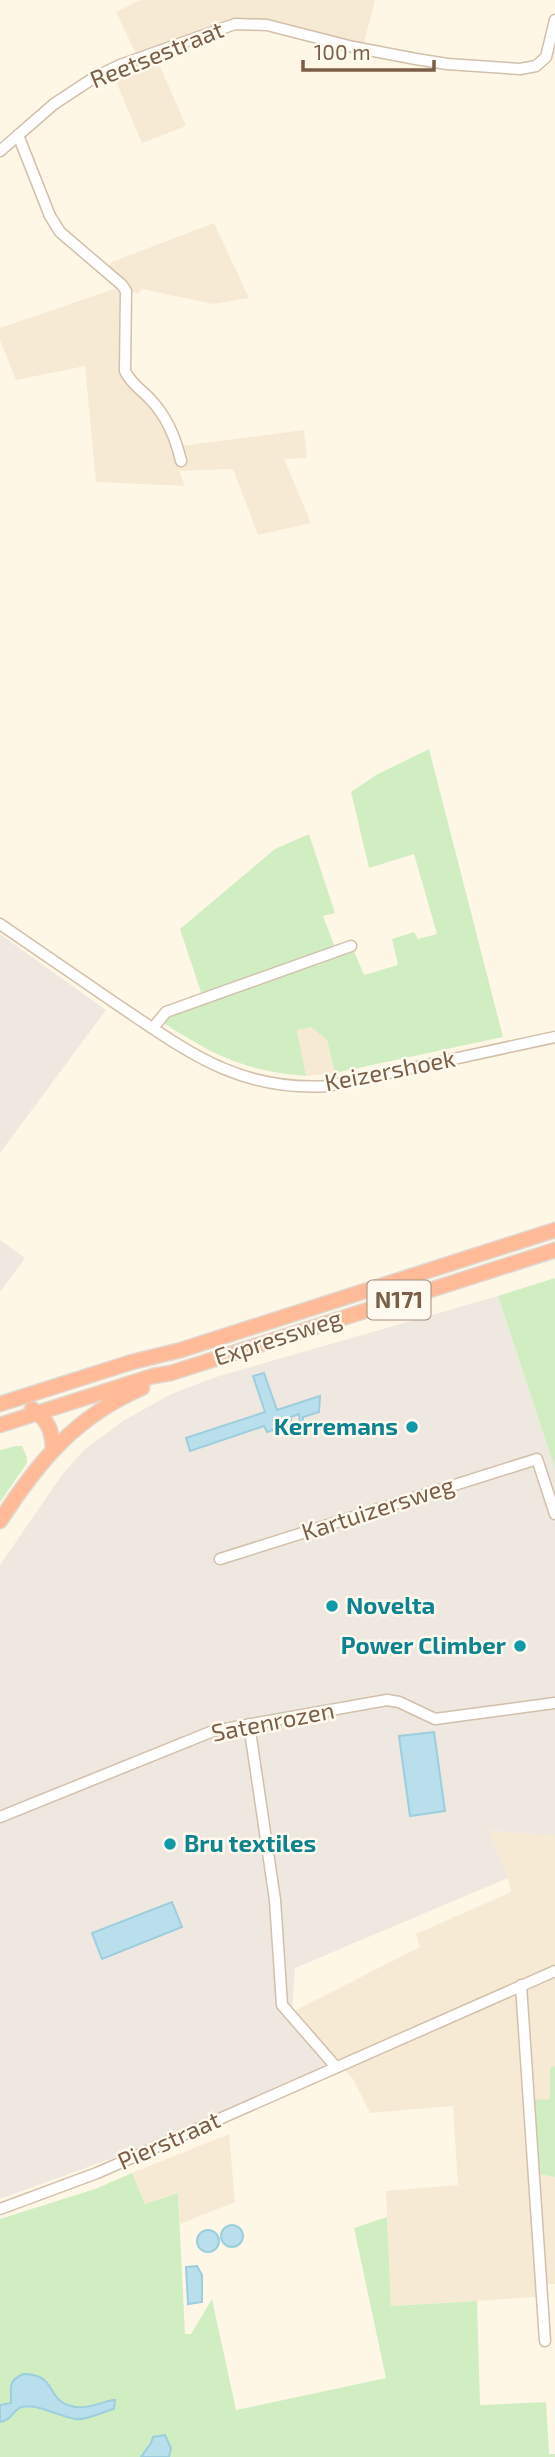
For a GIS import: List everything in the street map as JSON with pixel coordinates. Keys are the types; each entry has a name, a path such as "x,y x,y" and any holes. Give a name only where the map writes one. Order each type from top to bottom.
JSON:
{"highway":[{"name":"Expressweg","path":"6,1402 181,1350 555,1230"},
{"name":"Expressweg","path":"0,1424 153,1376 171,1373 555,1250"},
{"path":"0,1521 24,1484 53,1448 94,1413 116,1399 171,1373"},
{"path":"6,1402 37,1413 52,1430 53,1448"}],"street":[{"name":"Reetsestraat","path":"0,151 54,104 95,77 235,24 267,25 353,47 447,64 530,68 537,66 546,57 555,20"},
{"path":"18,135 50,216 60,232 126,291 125,372 131,383 159,410 177,444 181,461"},
{"name":"Keizershoek","path":"0,924 153,1028 213,1065 253,1079 302,1087 329,1086 555,1037"},
{"path":"153,1028 166,1012 351,946"},
{"name":"Kartuizersweg","path":"220,1559 537,1459 555,1514"},
{"name":"Satenrozen","path":"0,1816 213,1731 387,1700 399,1702 435,1719 555,1703"},
{"path":"249,1724 275,1900 282,2005 336,2067"},
{"name":"Pierstraat","path":"0,2209 97,2173 555,1972"},
{"path":"521,1985 545,2342"}],"shaded area":[{"path":"141,0 375,0 363,47 255,21 137,56 116,12"},
{"path":"155,55 186,126 142,143 112,72"},
{"path":"214,223 249,298 213,304 142,289 137,294 128,289 107,268 112,262"},
{"path":"120,287 123,295 122,357 180,446 304,430 307,458 284,459 311,523 258,535 233,469 179,471 185,486 96,482 85,366 16,380 0,340 0,328"},
{"path":"0,934 106,1010 0,1153"},
{"path":"311,1027 327,1040 335,1073 306,1076 297,1030"},
{"path":"0,1240 25,1258 0,1292"},
{"path":"498,1296 555,1469 555,1835 489,1831 508,1878 295,1968 292,2012 340,2063 121,2155 0,2199 0,1565 62,1475 84,1450 123,1421 171,1394 216,1377"},
{"path":"488,1831 555,1835 555,2066 550,2068 550,2099 530,2172 555,2177 555,2284 537,2283 537,2297 391,2306 386,2191 458,2185 453,2106 370,2113 353,2079 292,2012 420,1947 416,1934 511,1892 508,1878"},
{"path":"229,2134 235,2202 180,2224 178,2193 145,2204 132,2173"}],"green space":[{"path":"429,749 503,1037 335,1073 327,1040 311,1027 297,1030 306,1076 265,1070 230,1060 197,1044 162,1022 184,1008 353,949 364,975 398,965 392,939 414,932 418,939 437,934 414,854 369,868 351,792 376,775"},
{"path":"309,834 335,913 323,916 335,947 202,995 180,929 275,849"},
{"path":"555,1278 555,1469 498,1296"},
{"path":"22,1446 27,1463 0,1502 0,1450"},
{"path":"555,2066 555,2177 538,2174 533,2100 550,2099 550,2068"},
{"path":"132,2173 145,2204 178,2193 185,2334 191,2334 212,2299 236,2410 386,2378 354,2228 387,2217 391,2306 477,2301 480,2405 546,2402 549,2454 555,2454 555,2457 169,2457 171,2448 165,2435 151,2443 141,2457 0,2457 0,2422 13,2415 18,2408 40,2409 79,2419 114,2409 102,2402 84,2407 68,2405 56,2395 46,2379 11,2395 11,2403 0,2405 0,2219 95,2189"}],"water":[{"path":"264,1373 277,1410 320,1396 319,1412 303,1417 303,1423 300,1424 299,1414 291,1417 291,1424 267,1432 264,1426 190,1451 186,1438 265,1412 253,1376"},
{"path":"434,1732 445,1811 410,1816 399,1736"},
{"path":"172,1902 182,1927 102,1959 92,1933"},
{"path":"232,2225 240,2228 243,2236 240,2244 232,2247 224,2244 221,2236 224,2228"},
{"path":"208,2230 216,2233 219,2241 216,2249 208,2252 200,2249 197,2241 200,2233"},
{"path":"197,2266 202,2275 202,2302 188,2304 186,2267"},
{"path":"23,2374 42,2378 59,2400 66,2404 86,2407 115,2400 114,2409 80,2419 36,2407 22,2407 0,2422 0,2405 11,2403 12,2383"},
{"path":"165,2435 171,2448 169,2457 141,2457 153,2437"}],"place":[{"name":"Kerremans","path":"412,1427"},
{"name":"Novelta","path":"332,1606"},
{"name":"Power Climber","path":"520,1646"},
{"name":"Bru textiles","path":"170,1844"}]}
